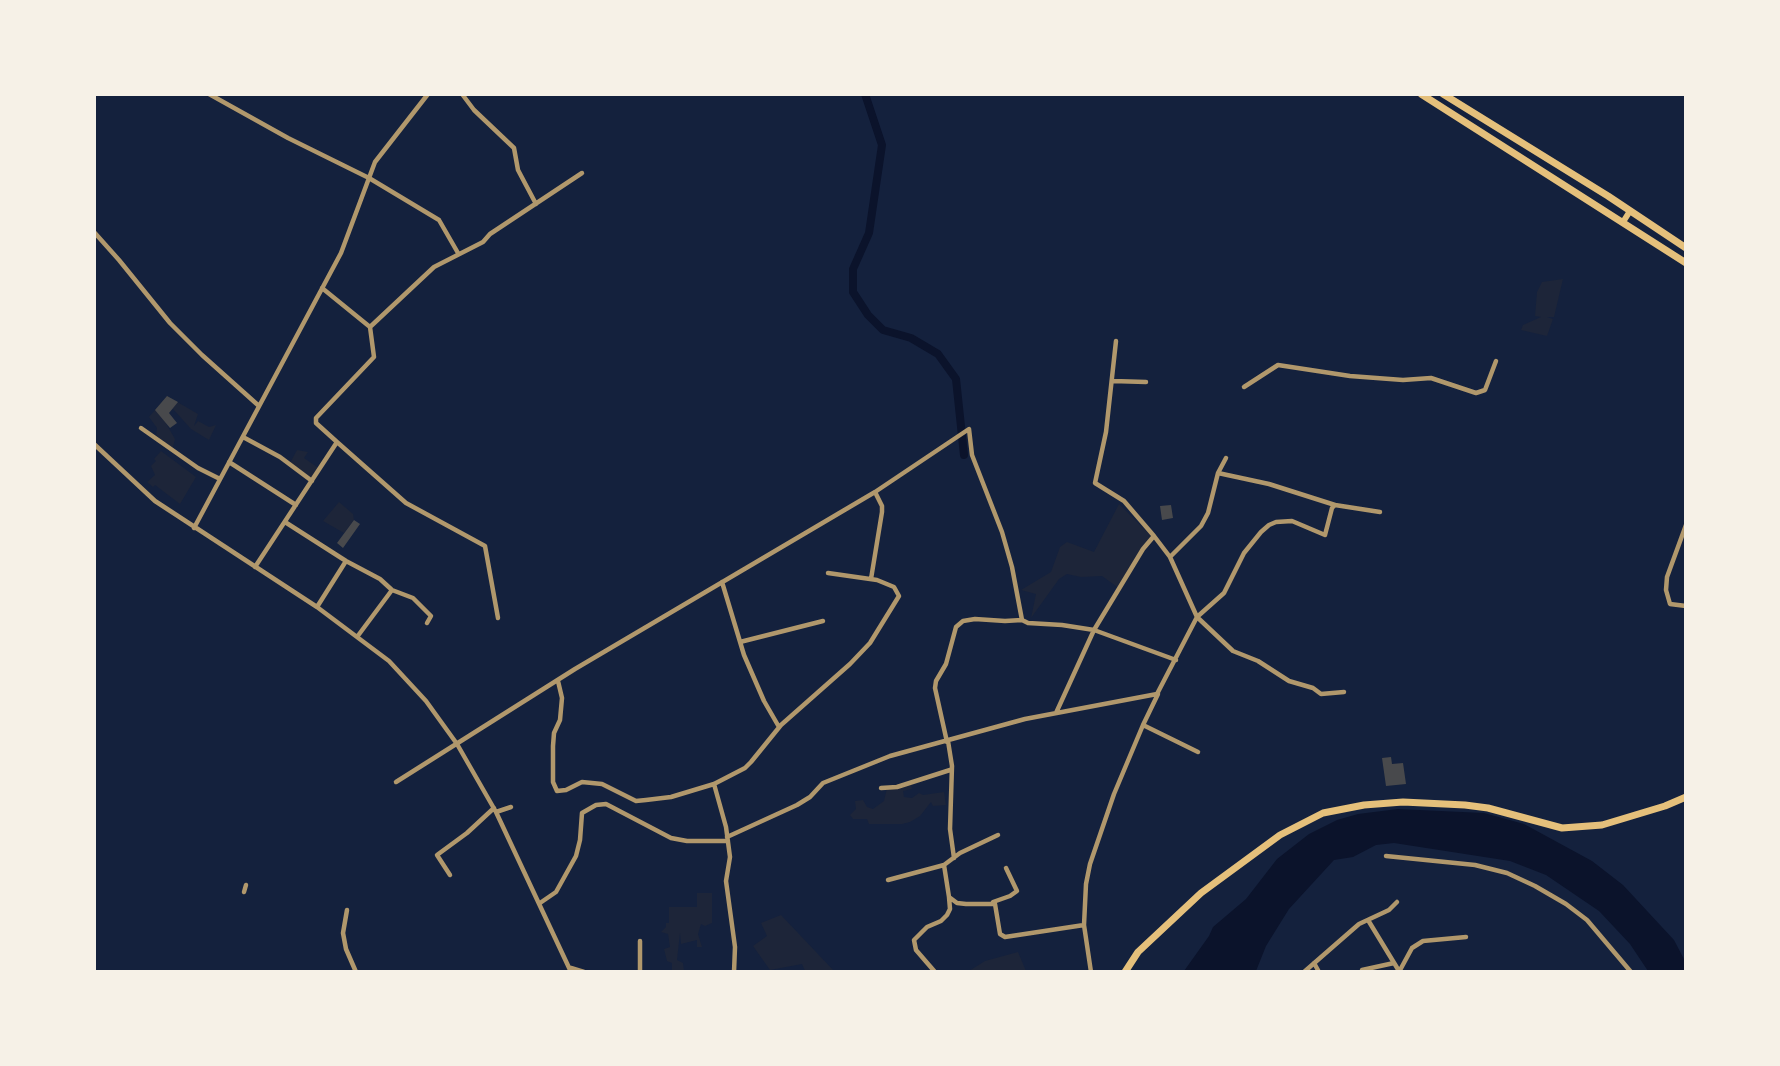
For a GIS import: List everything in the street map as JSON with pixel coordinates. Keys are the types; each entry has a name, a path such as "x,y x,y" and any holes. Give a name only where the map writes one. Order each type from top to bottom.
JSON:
{"main road":[{"path":"1421,94 1686,263"},
{"path":"1443,94 1686,248"},
{"path":"1623,222 1630,211"},
{"path":"1125,972 1138,952 1201,893 1280,835 1323,813 1364,805 1403,802 1465,805 1488,808 1562,828 1602,825 1665,806 1686,797"}],"street":[{"path":"209,94 288,138 369,178 439,220 458,254"},
{"path":"194,528 341,253 375,162 428,94"},
{"path":"462,94 474,110 514,148 518,170 536,204"},
{"path":"370,327 434,267 483,242 490,234 582,173"},
{"path":"94,232 170,323 202,355 260,406"},
{"path":"322,288 370,327 374,357 316,418 316,423 406,503 485,546 498,618"},
{"path":"1116,341 1106,432 1095,483 1124,501 1139,516 1170,557 1197,617 1233,651 1258,661 1289,681 1313,688 1321,694 1344,692"},
{"path":"1244,387 1278,366 1350,376 1403,380 1431,378 1476,393 1485,390 1496,362"},
{"path":"1113,381 1146,382"},
{"path":"141,428 198,468 220,479"},
{"path":"396,782 558,681 875,492 969,429 972,455 1002,532 1012,567 1022,620"},
{"path":"243,437 286,460 312,481"},
{"path":"255,567 337,442"},
{"path":"94,444 155,501 317,607 397,669 426,701 457,744 495,810 571,970 584,972"},
{"path":"1170,557 1201,526 1209,513 1218,473 1226,458"},
{"path":"229,462 296,505"},
{"path":"1218,473 1269,484 1335,505 1380,512"},
{"path":"871,579 882,512 882,506 875,492"},
{"path":"1091,972 1084,925 1086,884 1090,864 1114,794 1143,725 1197,617 1224,593 1244,553 1261,532 1276,522 1284,520 1292,521 1325,535 1332,508 1335,505"},
{"path":"285,522 346,561 380,579 392,590 413,598 431,616 427,623"},
{"path":"1686,525 1667,577 1666,590 1670,604 1686,606"},
{"path":"1056,713 1094,630 1143,549 1154,536"},
{"path":"317,607 346,561"},
{"path":"558,681 562,698 560,720 554,733 553,746 553,782 557,791 566,790 582,782 602,784 636,801 671,797 714,784 752,762 779,727 850,664 884,624 899,596 894,586 871,579 828,573"},
{"path":"722,582 740,642 764,701 779,727"},
{"path":"357,638 392,590"},
{"path":"954,858 950,829 950,770 952,766 935,687 946,664 956,627 963,621 975,619 1022,620 1028,623 1062,625 1094,630 1176,660"},
{"path":"740,642 823,621"},
{"path":"540,903 553,895 578,850 582,813 596,805 606,804 671,837 687,841 728,839 797,805 810,797 823,783 890,756 948,742 1025,719 1157,694"},
{"path":"1143,725 1198,752"},
{"path":"881,788 897,787 950,770"},
{"path":"714,784 728,839 730,857 726,881 735,947 734,972"},
{"path":"450,875 437,855 495,810 511,807"},
{"path":"888,879 944,865 960,853 998,835"},
{"path":"1386,856 1475,866 1517,877 1566,904 1587,920 1631,972"},
{"path":"935,972 916,950 914,940 927,927 941,921 950,909 944,865"},
{"path":"949,897 957,903 966,904 993,902 1010,896 1017,891 1006,868"},
{"path":"244,892 246,885"},
{"path":"993,902 998,913 1000,934 1005,937 1084,925"},
{"path":"1305,972 1359,924 1389,910 1397,902"},
{"path":"348,910 343,933 346,949 356,972"},
{"path":"1368,920 1399,971 1412,948 1423,941 1466,937"},
{"path":"640,941 640,972"},
{"path":"1314,963 1319,972"},
{"path":"1362,970 1394,963"}],"shaded area":[{"path":"1563,279 1554,317 1547,317 1553,319 1547,336 1521,330 1523,325 1541,317 1535,316 1537,292 1542,282"},
{"path":"167,396 198,414 194,426 198,421 209,427 216,425 209,440 191,429 173,409 163,418 175,439 172,451 156,435 157,428 149,417"},
{"path":"297,450 308,452 304,458 320,469 310,483 290,463"},
{"path":"161,451 196,477 180,504 155,485 153,487 147,482 155,475 151,466"},
{"path":"339,502 353,514 354,520 344,533 323,521"},
{"path":"1119,504 1152,537 1120,589 1102,576 1081,577 1067,574 1059,579 1031,618 1036,594 1021,590 1051,572 1060,547 1067,542 1094,552"},
{"path":"911,782 912,789 903,791 904,797 912,798 919,793 923,795 944,792 946,805 933,806 931,802 920,816 902,824 869,824 867,819 853,819 850,815 856,809 855,801 863,800 867,807 873,809 884,801 887,788"},
{"path":"1398,809 1484,813 1524,824 1592,861 1623,885 1674,940 1685,961 1685,971 1648,971 1630,944 1599,911 1546,875 1510,861 1394,843 1376,845 1353,857 1334,860 1289,909 1266,946 1256,971 1184,971 1213,927 1246,899 1277,859 1309,834 1337,820 1358,814"},
{"path":"697,893 712,893 712,923 705,926 701,924 698,934 702,947 697,947 697,940 681,944 680,933 677,960 683,963 684,971 672,971 672,963 667,961 664,949 670,947 668,934 661,932 666,927 666,923 669,923 669,907 697,907"},
{"path":"781,915 834,971 805,971 802,964 770,970 753,946 767,936 761,923"},
{"path":"1018,952 1026,971 969,971 985,961"}],"building":[{"path":"167,396 178,402 169,413 177,423 170,428 155,410"},
{"path":"1171,505 1173,518 1162,520 1160,506"},
{"path":"354,520 360,524 343,548 337,543"},
{"path":"1391,757 1392,764 1403,763 1406,784 1386,786 1382,758"}],"waterway":[{"path":"865,94 882,145 869,233 853,269 853,292 868,315 883,330 911,338 938,354 956,379 964,455"}]}
